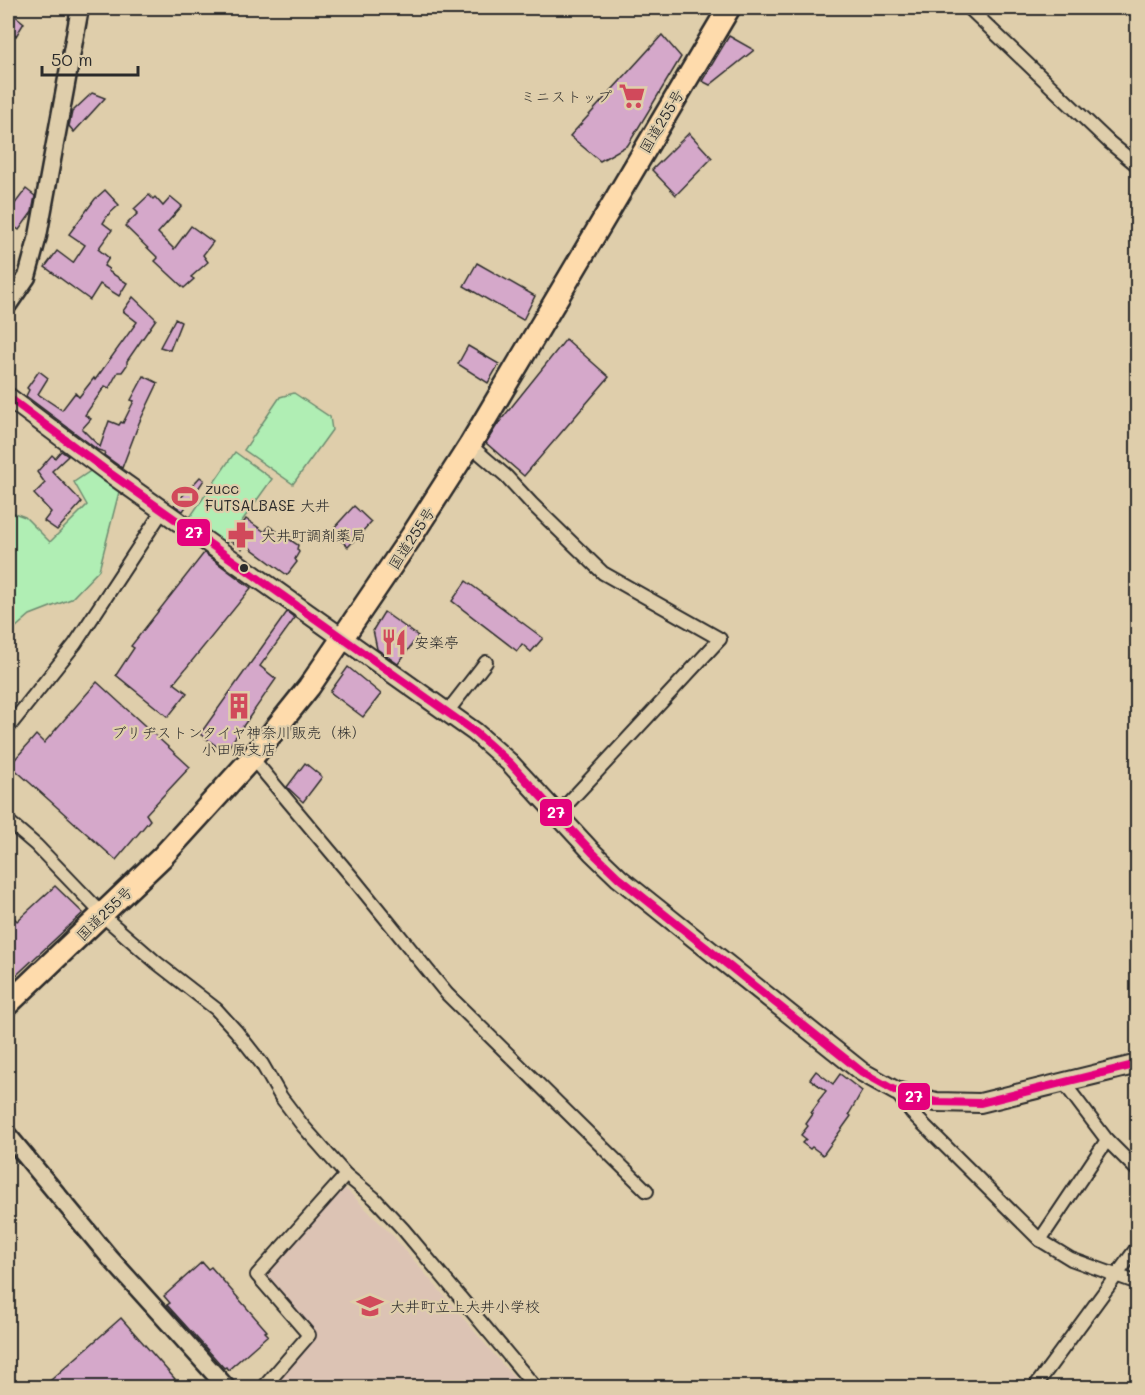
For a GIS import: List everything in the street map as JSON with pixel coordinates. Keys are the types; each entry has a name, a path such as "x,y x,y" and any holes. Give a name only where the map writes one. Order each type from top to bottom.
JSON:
{"highway":[{"name":"国道255号","path":"8,1004 162,857 252,758 344,640 470,445 729,8"}],"main road":[{"path":"8,397 107,471 492,745 619,878 862,1072 896,1091 936,1102 980,1103 1137,1064"}],"street":[{"path":"8,305 27,277 38,236 80,8"},
{"path":"969,8 1137,166"},
{"path":"470,445 506,476 603,573 720,639 557,815"},
{"path":"8,728 75,644 163,510"},
{"path":"447,712 486,662"},
{"path":"252,758 447,994 647,1191"},
{"path":"8,821 36,845 102,914 157,963 195,991 223,1016 262,1064 281,1097 303,1126 346,1175 374,1198 403,1229 536,1388"},
{"path":"1064,1083 1107,1140 1137,1172"},
{"path":"896,1091 912,1113 1040,1240 1071,1258 1137,1283"},
{"path":"8,1135 110,1258 227,1388"},
{"path":"1040,1240 1107,1140"},
{"path":"263,1388 309,1335 257,1275 346,1175"},
{"path":"1034,1388 1137,1246"}],"shaded area":[{"name":"大井町立上大井小学校","path":"345,1188 393,1236 522,1387 265,1387 312,1336 262,1276 335,1195"}],"green space":[{"path":"294,393 330,417 332,430 293,484 244,450 280,397"},
{"path":"235,452 272,479 224,546 188,520"},
{"path":"92,470 120,488 99,570 71,599 30,615 8,634 8,522 14,513 25,517 50,542 87,505 74,482"}],"building":[{"path":"8,10 24,23 16,36 8,29"},
{"name":"ミニストップ","path":"662,35 681,57 628,145 600,161 570,136"},
{"path":"729,36 754,50 710,85 702,81"},
{"path":"92,93 105,98 74,132 69,126 72,112"},
{"path":"689,133 712,158 676,195 652,170"},
{"path":"26,189 35,196 32,212 19,230 8,222 8,200 14,205"},
{"path":"105,190 119,205 103,223 112,230 98,249 109,258 104,266 109,269 108,271 127,283 119,296 100,284 90,300 45,267 57,251 73,263 85,245 69,234 95,199"},
{"path":"149,195 153,199 155,197 163,206 171,197 182,206 158,233 174,249 191,226 213,242 203,255 208,262 191,277 194,279 184,288 155,261 158,258 125,226 138,213 134,209"},
{"path":"477,263 535,296 523,320 464,286"},
{"path":"133,297 156,319 122,372 118,372 109,388 105,386 85,415 91,419 82,429 100,447 109,421 119,425 123,423 134,401 131,400 144,376 158,383 139,423 122,468 104,455 105,452 98,450 26,396 29,390 27,388 39,371 48,378 38,394 62,410 75,393 79,397 94,378 95,380 137,322 123,311"},
{"path":"175,319 181,322 170,350 160,347"},
{"path":"566,339 609,377 524,476 486,443 497,425"},
{"path":"468,346 499,364 488,383 458,364"},
{"path":"61,451 68,456 52,471 82,502 57,530 44,521 51,512 34,494 45,483 37,472 52,455 55,458"},
{"path":"200,477 204,480 183,511 174,505"},
{"path":"354,506 371,522 348,547 331,531"},
{"path":"246,519 265,532 269,526 298,545 299,552 295,559 297,562 287,575 245,544 242,549 231,541"},
{"path":"204,553 251,588 174,683 187,693 168,717 116,675 134,648 131,646"},
{"path":"466,581 543,638 531,652 522,644 517,651 452,601"},
{"name":"ブリヂストンタイヤ神奈川販売（株） 小田原支店","path":"287,612 295,618 260,666 276,679 225,752 200,734"},
{"name":"安楽亭","path":"384,612 418,636 398,664 377,649 373,630"},
{"path":"348,667 381,694 363,717 330,692"},
{"path":"97,682 190,767 146,814 150,820 116,860 10,765 36,735 44,743"},
{"path":"305,763 322,777 303,802 287,787"},
{"path":"55,886 83,913 8,983 8,911 17,921"},
{"path":"816,1071 833,1084 840,1074 862,1091 849,1114 851,1116 823,1155 802,1143 806,1139 801,1135 808,1126 806,1124 813,1114 811,1113 826,1091 810,1079"},
{"path":"202,1262 208,1269 211,1267 267,1331 265,1332 268,1335 228,1370 167,1305 170,1303 164,1296"},
{"path":"121,1318 175,1379 165,1388 42,1388"}],"transit line":[{"name":"27","path":"8,397 107,471 475,732 510,763 619,878 862,1072 896,1091 916,1097 936,1102 980,1103 1138,1064"}],"place":[{"name":"ミニストップ","path":"632,96"},
{"name":"zucc FUTSALBASE 大井","path":"185,497"},
{"name":"大井町調剤薬局","path":"241,535"},
{"name":"安楽亭","path":"394,642"},
{"name":"ブリヂストンタイヤ神奈川販売（株） 小田原支店","path":"239,706"},
{"name":"大井町立上大井小学校","path":"370,1306"}]}
